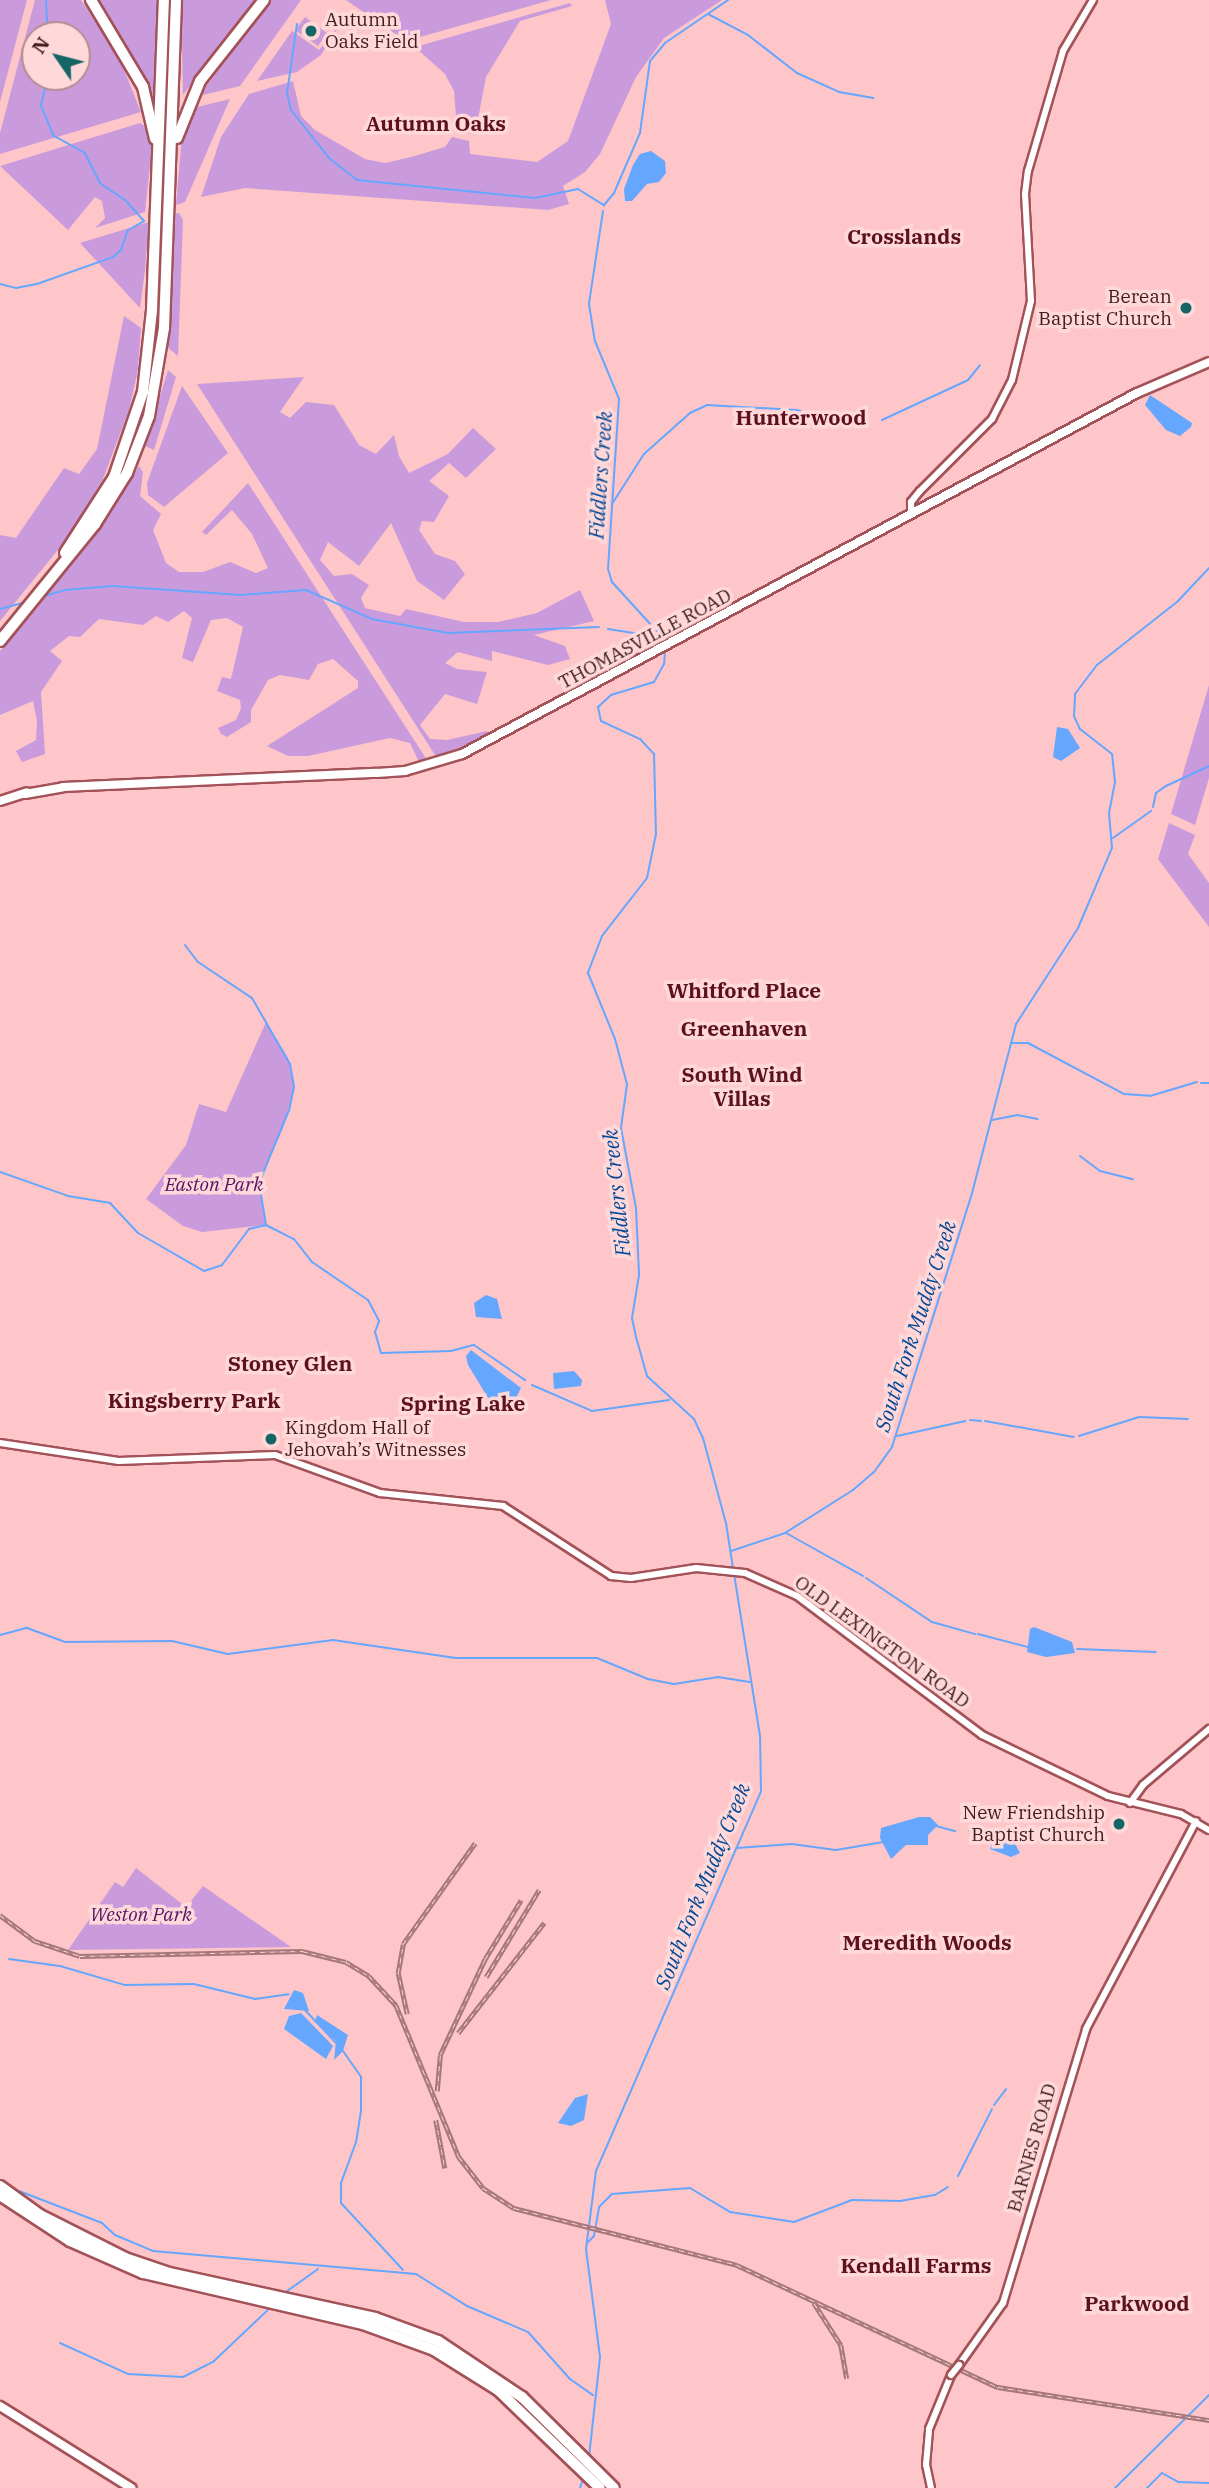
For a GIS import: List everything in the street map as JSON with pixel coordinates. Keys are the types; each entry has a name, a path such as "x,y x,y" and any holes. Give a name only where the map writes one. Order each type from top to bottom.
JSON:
{"highway":[{"path":"91,0 143,88 158,161"},
{"path":"0,631 85,526 125,451 148,366 164,0"},
{"path":"0,641 95,524 140,445 161,358 171,180 176,0"},
{"path":"171,180 179,130 193,94 264,0"},
{"path":"0,2186 61,2227 125,2258 169,2273 375,2318 438,2341 501,2380 598,2481 614,2488"},
{"path":"0,2195 70,2241 143,2273 363,2324 434,2350 499,2390 580,2460"}],"main road":[{"name":"THOMASVILLE ROAD","path":"0,801 53,789 377,774 435,764 516,728 1137,393 1209,362"},
{"path":"0,2406 131,2488"}],"street":[{"path":"911,514 911,502 992,419 1012,380 1031,301 1028,171 1063,51 1093,0"},
{"name":"OLD LEXINGTON ROAD","path":"0,1443 119,1461 275,1455 380,1493 503,1506 611,1576 631,1578 724,1569 745,1573 797,1596 982,1735 1130,1803 1164,1809 1196,1821 1209,1830"},
{"path":"1130,1803 1143,1785 1209,1729"},
{"name":"BARNES ROAD","path":"931,2488 926,2465 929,2429 951,2375 1003,2303 1086,2029 1196,1821"}],"green space":[{"path":"0,0 27,0 21,21 0,102"},
{"path":"35,0 81,0 118,55 141,112 0,154 0,133 21,53 21,91 91,91 91,21 29,21"},
{"path":"94,0 157,0 155,101 145,76"},
{"path":"181,0 255,0 183,95 181,12"},
{"path":"271,0 301,0 240,86 199,96"},
{"path":"346,0 551,0 406,41"},
{"path":"605,0 722,0 664,38 636,77 600,154 585,172 563,186 569,204 548,210 245,188 201,197 221,137 249,94 293,81 301,116 315,130 365,159 385,163 411,157 445,147 452,137 469,141 470,154 537,162 568,141 611,24"},
{"path":"570,3 572,6 520,21 486,77 475,135 457,130 454,91 445,74 415,47"},
{"name":"Autumn Oaks Field","path":"305,17 327,33 318,46 295,30"},
{"path":"340,25 321,55 297,72 257,81 292,31 319,50"},
{"path":"230,99 185,202 176,205 182,136 193,108"},
{"path":"140,123 147,128 152,147 145,212 95,228 105,218 102,201 95,197 68,230 0,166"},
{"path":"179,213 183,220 178,356 167,347 174,214"},
{"path":"149,222 145,270 140,308 80,243"},
{"path":"124,316 141,328 138,370 129,410 103,479 70,535 0,621 0,535 16,538 64,468 79,474 97,449"},
{"path":"168,370 176,377 154,450 145,446"},
{"path":"304,377 280,412 290,418 306,402 334,405 359,445 376,454 394,435 399,456 409,473 448,454 473,428 496,449 466,478 449,463 429,481 449,496 434,522 422,521 419,530 435,554 455,561 465,574 444,600 417,581 391,523 359,566 328,542 320,560 334,576 352,574 369,585 361,598 365,608 400,616 406,609 464,622 498,622 537,613 580,590 594,621 534,635 565,646 570,659 548,665 492,651 492,661 458,652 445,663 457,669 487,672 477,704 445,694 420,725 430,739 447,740 487,731 490,735 437,758 197,384"},
{"path":"182,386 228,453 164,507 148,495 147,483"},
{"path":"139,466 143,472 140,496 161,514 153,530 166,563 179,572 203,572 230,562 256,573 268,568 252,534 232,510 206,535 202,532 248,483 427,760 419,762 410,743 390,738 308,756 288,756 267,746 358,688 358,681 333,659 318,664 309,680 280,675 268,680 251,710 251,722 227,737 221,734 218,728 236,720 241,708 240,700 217,691 222,677 231,679 243,627 227,618 211,620 193,662 182,658 192,618 184,611 168,622 156,616 143,625 99,619 80,637 69,636 50,651 62,661 41,692 45,754 22,762 16,751 36,740 37,721 33,701 0,715 0,651 111,513"},
{"path":"1209,685 1209,778 1195,825 1171,814"},
{"path":"1169,823 1195,835 1188,854 1209,883 1209,927 1158,859"},
{"name":"Easton Park","path":"266,1022 288,1058 294,1087 283,1128 259,1183 266,1225 202,1232 183,1226 146,1199 186,1145 199,1104 226,1112"},
{"name":"Weston Park","path":"136,1868 186,1907 203,1886 291,1947 68,1950 115,1882 123,1887"}],"water":[{"path":"651,151 665,161 666,173 659,182 647,184 632,201 625,201 624,189 633,165 640,154"},
{"path":"1150,395 1192,423 1191,427 1180,436 1166,430 1145,405"},
{"path":"1057,727 1068,729 1080,748 1061,761 1053,757"},
{"path":"486,1295 497,1299 502,1319 476,1317 474,1303"},
{"path":"471,1350 521,1388 510,1410 499,1409 490,1401 468,1365 466,1356"},
{"path":"574,1371 582,1380 581,1386 554,1389 553,1373"},
{"path":"1034,1627 1072,1642 1075,1653 1046,1657 1027,1652 1030,1629"},
{"path":"919,1817 930,1817 938,1825 928,1835 928,1845 906,1845 891,1859 880,1838 881,1828"},
{"path":"997,1830 1010,1834 1020,1853 1011,1857 990,1849"},
{"path":"294,1990 303,1993 309,2011 284,2009"},
{"path":"301,2013 333,2046 326,2059 284,2029 289,2016"},
{"path":"317,2015 348,2035 343,2051 334,2060 336,2041 315,2021"},
{"path":"588,2094 584,2120 571,2126 558,2123 575,2098"}],"waterway":[{"path":"46,0 47,21"},
{"name":"Fiddlers Creek","path":"604,205 614,193 640,133 650,61 665,43 728,0"},
{"path":"708,14 748,35 797,73 839,92 873,98"},
{"path":"297,24 287,93 291,110 329,158 357,180 535,198 578,189 604,205"},
{"path":"0,284 16,288 37,284 113,257 121,250 128,230 144,221 125,200 100,183 85,153 53,135 41,105 44,91"},
{"name":"Fiddlers Creek","path":"603,211 589,304 595,341 619,399 608,569 612,582 662,637 661,643"},
{"path":"882,420 968,380 980,365"},
{"path":"612,504 644,454 690,413 707,405 797,410 824,420 837,412"},
{"name":"South Fork Muddy Creek","path":"731,1551 785,1533 853,1490 874,1472 892,1447 971,1197 1016,1024 1078,928 1112,848 1109,813 1115,782 1112,754 1080,729 1074,716 1075,694 1097,665 1178,601 1209,568"},
{"path":"41,597 65,590 113,586 241,595 306,590 372,619 448,633 599,627"},
{"path":"0,609 26,602"},
{"path":"608,629 645,635 661,642"},
{"name":"Fiddlers Creek","path":"665,651 664,664 654,682 611,695 598,707 601,721 640,739 654,754 656,834 647,878 602,936 588,973 615,1039 627,1084 621,1128 636,1208 639,1275 632,1318 636,1337 647,1376 694,1419 703,1438 726,1523 733,1568"},
{"path":"1153,807 1156,793 1209,766"},
{"path":"1113,838 1151,811"},
{"path":"185,945 198,962 252,998 290,1064 294,1087 289,1110 259,1183 266,1225"},
{"path":"1011,1043 1028,1043 1124,1094 1150,1096 1197,1082"},
{"path":"1201,1083 1209,1083"},
{"path":"992,1120 1017,1115 1038,1119"},
{"path":"1080,1156 1100,1171 1133,1179"},
{"path":"0,1172 68,1196 110,1203 138,1233 204,1271 222,1265 249,1229 266,1225 294,1239 312,1262 368,1300 379,1321 375,1332 381,1353 451,1351 474,1345 525,1380"},
{"path":"532,1385 592,1411 669,1400"},
{"path":"1079,1436 1139,1417 1188,1419"},
{"path":"970,1420 981,1421"},
{"path":"897,1436 965,1421"},
{"path":"985,1421 1074,1437"},
{"path":"786,1533 863,1576"},
{"name":"South Fork Muddy Creek","path":"589,2457 600,2357 586,2249 596,2171 761,1791 760,1736 734,1574"},
{"path":"866,1578 932,1622 975,1634"},
{"path":"0,1635 27,1628 65,1642 172,1641 228,1654 333,1640 456,1658 597,1658 648,1679 674,1684 718,1677 750,1682"},
{"path":"978,1634 1028,1647"},
{"path":"1077,1649 1156,1652"},
{"path":"936,1826 955,1831"},
{"path":"969,1831 993,1837"},
{"path":"737,1848 792,1844 836,1850 883,1842"},
{"path":"9,1959 60,1966 125,1985 194,1984 255,1999 289,1994"},
{"path":"303,2008 337,2044"},
{"path":"343,2051 361,2077 361,2111 356,2142 341,2183 341,2203 403,2270"},
{"path":"994,2105 1006,2089"},
{"path":"958,2176 992,2109"},
{"path":"587,2243 594,2236 599,2207 612,2194 690,2188 730,2212 794,2222 852,2200 900,2201 935,2195 948,2187"},
{"path":"19,2191 102,2223 115,2235 153,2251 416,2274 467,2306 528,2332 570,2379 593,2395"},
{"path":"283,2294 318,2269"},
{"path":"60,2343 128,2374 183,2377 213,2362 270,2308"},
{"path":"1115,2488 1209,2395"},
{"path":"1147,2488 1162,2473 1178,2482 1209,2483"},
{"name":"South Fork Muddy Creek","path":"580,2488 583,2479"}],"railway":[{"path":"407,2014 398,1973 403,1944 475,1843"},
{"path":"486,1977 539,1890"},
{"path":"437,2091 440,2055 485,1959 521,1900"},
{"path":"0,1915 35,1941 80,1956 302,1951 346,1962 369,1976 396,2005 459,2157 483,2188 514,2208 737,2265 998,2387 1209,2420"},
{"path":"458,2033 544,1923"},
{"path":"436,2120 445,2168"},
{"path":"814,2303 841,2345 847,2378"}],"place":[{"name":"Autumn Oaks Field","path":"311,31"},
{"name":"Berean Baptist Church","path":"1186,308"},
{"name":"Kingdom Hall of Jehovah’s Witnesses","path":"271,1439"},
{"name":"New Friendship Baptist Church","path":"1119,1824"}],"district":[{"name":"Autumn Oaks","path":"436,123"},
{"name":"Crosslands","path":"904,236"},
{"name":"Hunterwood","path":"801,417"},
{"name":"Whitford Place","path":"744,990"},
{"name":"Greenhaven","path":"744,1028"},
{"name":"South Wind Villas","path":"742,1086"},
{"name":"Stoney Glen","path":"290,1363"},
{"name":"Kingsberry Park","path":"194,1400"},
{"name":"Spring Lake","path":"463,1403"},
{"name":"Meredith Woods","path":"927,1942"},
{"name":"Kendall Farms","path":"916,2265"},
{"name":"Parkwood","path":"1137,2303"}]}
